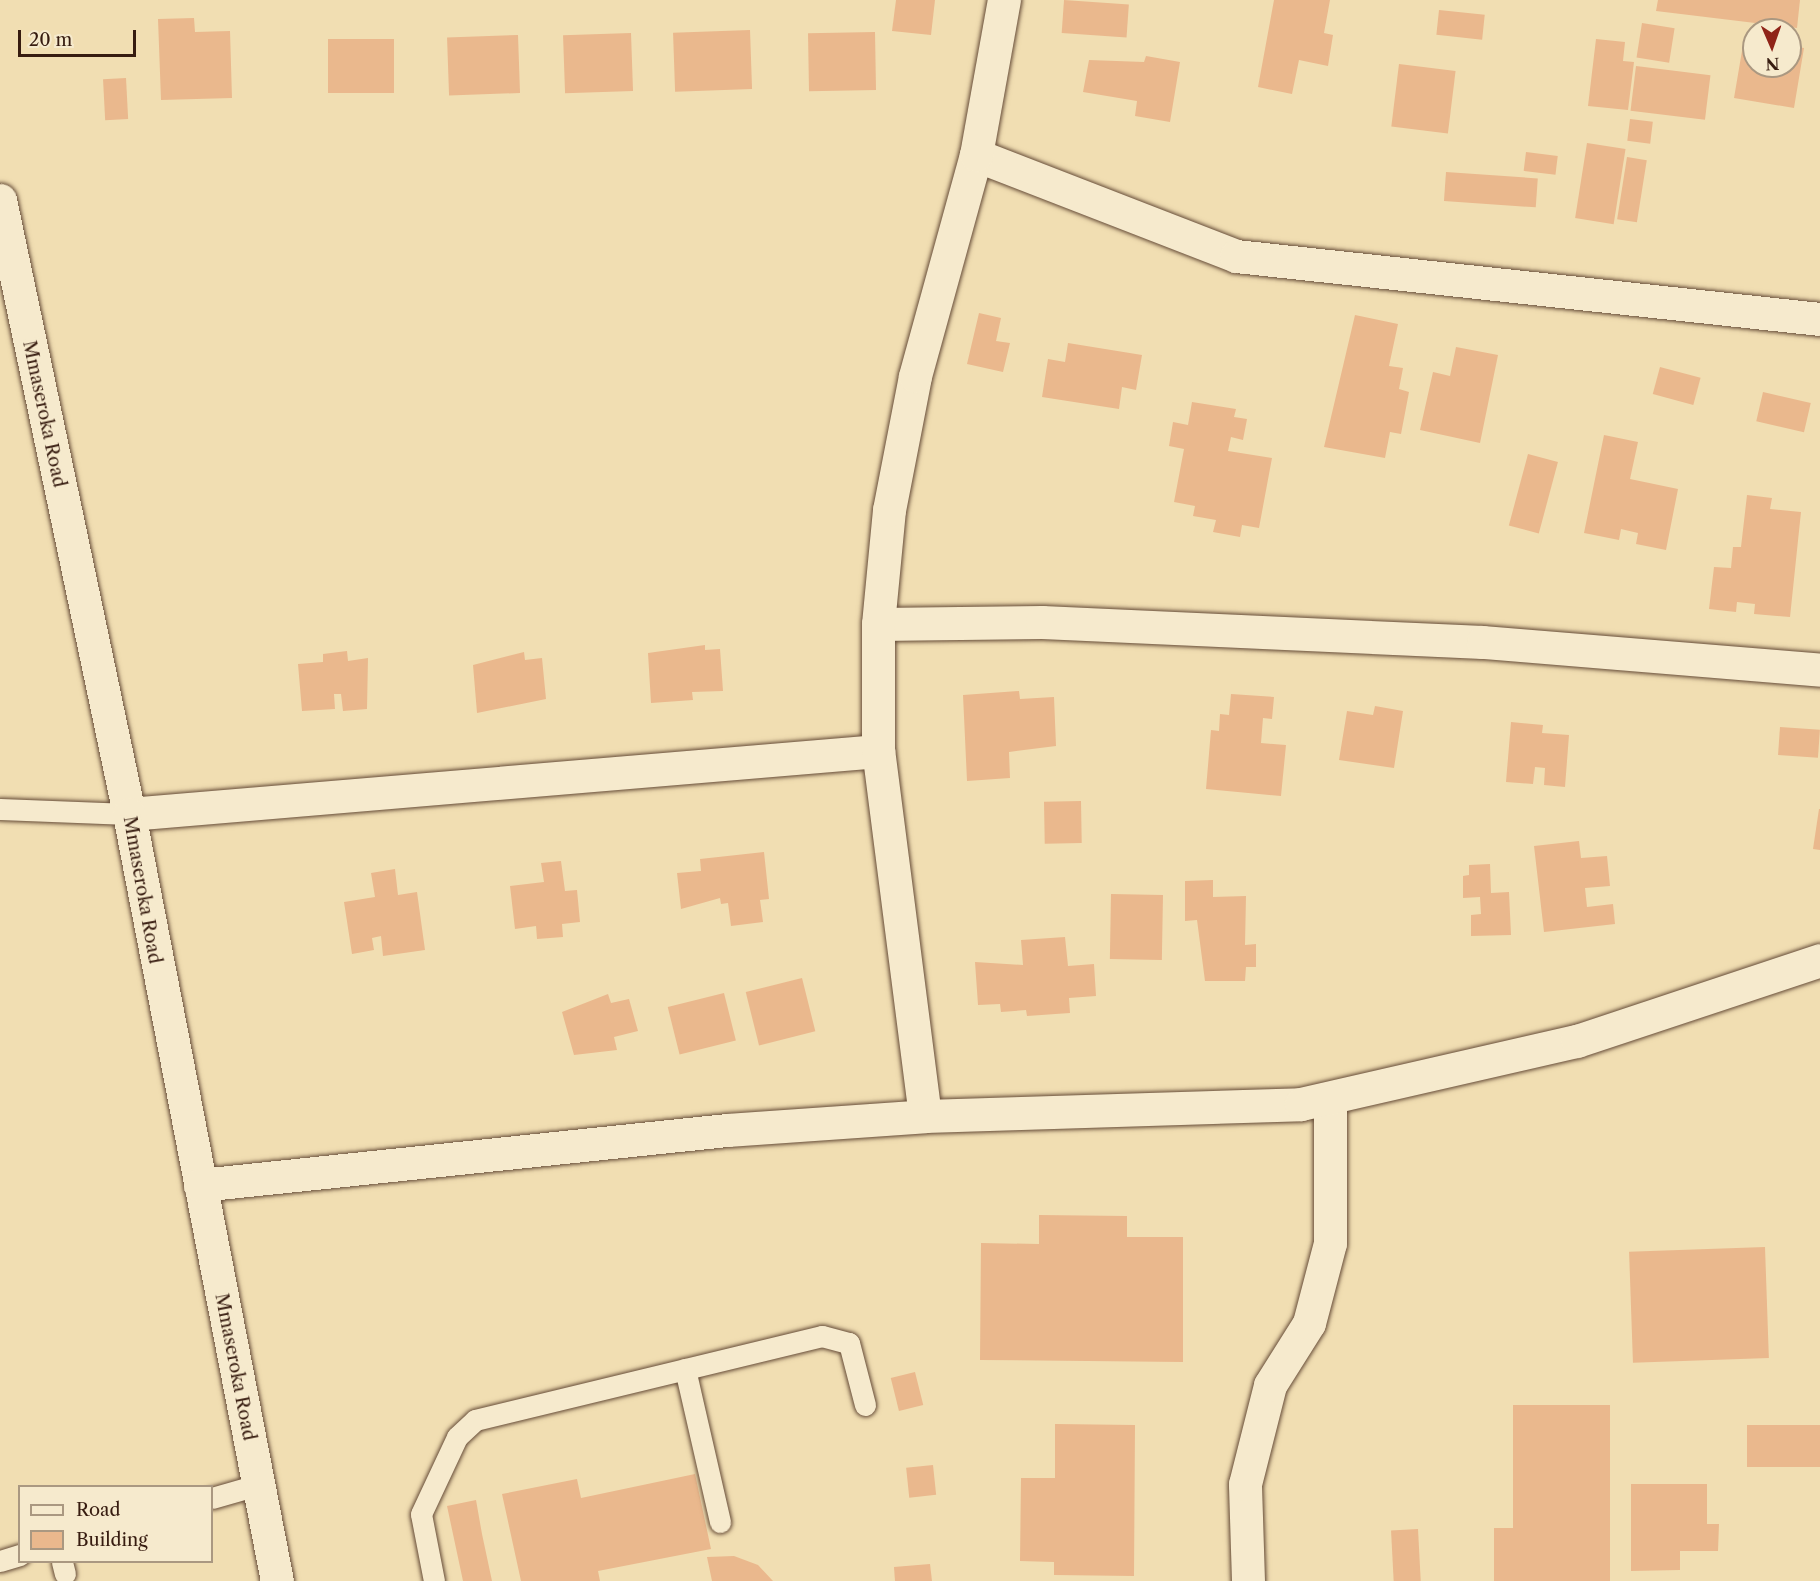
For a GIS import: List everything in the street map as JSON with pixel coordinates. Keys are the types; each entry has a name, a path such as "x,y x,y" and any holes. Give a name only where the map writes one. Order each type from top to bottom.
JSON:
{"street":[{"path":"925,1116 878,751 878,624 889,510 915,375 976,154 1004,0"},
{"path":"976,154 1236,256 1820,319"},
{"name":"Mmaseroka Road","path":"0,200 7,269 129,814 277,1581"},
{"path":"878,624 1042,622 1459,641 1820,670"},
{"path":"129,814 878,751"},
{"path":"200,1185 333,1167 925,1116 1240,1109 1330,1098 1577,1041 1820,960"},
{"path":"1248,1581 1245,1484 1270,1385 1309,1323 1330,1244 1330,1098"}],"lane":[{"path":"0,809 129,814"},
{"path":"434,1581 421,1514 466,1426 685,1369 832,1336 849,1343 865,1405"},
{"path":"685,1369 720,1522"},
{"path":"213,1498 257,1485"},
{"path":"0,1561 18,1556"}],"building":[{"path":"896,0 935,0 931,35 892,31"},
{"path":"1064,0 1129,5 1127,37 1062,33"},
{"path":"1274,0 1330,0 1324,33 1333,35 1328,66 1299,60 1292,94 1258,87"},
{"path":"1658,0 1800,0 1798,18 1742,18 1742,21 1656,11"},
{"path":"1439,10 1485,15 1482,40 1436,35"},
{"path":"194,18 195,32 230,31 232,98 161,100 158,19"},
{"path":"1642,23 1675,28 1669,63 1637,58"},
{"path":"750,30 752,89 675,92 673,33"},
{"path":"875,32 876,90 809,91 808,33"},
{"path":"631,33 633,91 565,93 563,35"},
{"path":"518,35 520,93 449,95 447,37"},
{"path":"328,39 394,39 394,93 328,93"},
{"path":"1596,39 1625,42 1623,61 1634,62 1628,110 1588,106"},
{"path":"1742,51 1742,78 1799,78 1794,108 1734,98"},
{"path":"1146,56 1180,62 1170,122 1135,116 1137,101 1083,92 1089,60 1144,62"},
{"path":"1399,64 1456,71 1448,133 1391,127"},
{"path":"1636,66 1710,75 1705,120 1631,111"},
{"path":"126,78 128,119 105,120 103,79"},
{"path":"1630,119 1653,122 1650,144 1627,141"},
{"path":"1587,143 1626,149 1614,224 1575,218"},
{"path":"1526,152 1558,156 1555,175 1524,171"},
{"path":"1627,157 1647,160 1637,222 1617,219"},
{"path":"1446,172 1538,178 1536,207 1444,201"},
{"path":"979,313 1001,318 996,341 1010,343 1003,372 967,364"},
{"path":"1355,315 1398,324 1389,366 1403,368 1399,389 1409,392 1401,434 1390,432 1385,458 1324,447"},
{"path":"1068,343 1142,355 1136,390 1122,387 1119,409 1042,397 1048,359 1065,362"},
{"path":"1456,347 1498,355 1480,443 1420,430 1433,372 1450,376"},
{"path":"1660,367 1701,378 1693,405 1653,394"},
{"path":"1763,392 1811,403 1804,432 1756,421"},
{"path":"1192,402 1236,409 1234,417 1247,419 1243,440 1231,437 1228,451 1272,458 1259,528 1242,525 1240,537 1213,532 1216,520 1193,516 1195,506 1174,502 1184,449 1169,446 1173,422 1188,425"},
{"path":"1604,435 1638,442 1630,479 1678,489 1666,550 1636,544 1638,533 1621,529 1619,540 1584,533"},
{"path":"1528,454 1558,462 1539,534 1509,525"},
{"path":"1747,495 1772,498 1770,509 1801,512 1790,617 1754,614 1755,604 1737,602 1736,612 1709,609 1714,567 1731,568 1733,547 1741,547"},
{"path":"705,645 705,650 720,649 723,691 692,692 693,700 651,703 648,653"},
{"path":"347,651 348,661 368,658 367,709 343,711 341,694 334,694 335,709 302,711 298,664 323,662 323,654"},
{"path":"524,652 525,660 542,658 546,699 477,713 473,665"},
{"path":"1019,691 1020,699 1054,697 1056,746 1009,752 1010,778 967,781 963,695"},
{"path":"1231,694 1274,697 1272,719 1263,718 1261,743 1286,745 1281,796 1206,789 1211,730 1219,731 1220,714 1229,715"},
{"path":"1375,706 1403,711 1394,768 1339,760 1347,711 1373,715"},
{"path":"1511,722 1543,725 1542,733 1569,735 1565,787 1544,785 1545,768 1535,767 1533,784 1506,782"},
{"path":"1780,727 1820,730 1818,758 1778,755"},
{"path":"1081,801 1082,843 1045,844 1044,802"},
{"path":"1820,809 1820,850 1813,849"},
{"path":"1579,841 1581,858 1607,856 1610,886 1585,888 1587,907 1613,904 1615,924 1544,932 1534,846"},
{"path":"764,852 769,899 760,900 763,922 731,926 728,903 721,904 720,898 681,909 677,873 701,871 700,859"},
{"path":"561,861 565,891 577,890 580,922 562,924 563,937 537,939 536,926 515,929 510,886 544,882 541,863"},
{"path":"1490,864 1491,893 1509,892 1511,935 1471,936 1471,915 1481,914 1480,897 1463,898 1463,876 1469,875 1469,865"},
{"path":"395,869 398,895 417,892 425,950 383,956 381,936 372,938 374,950 352,954 344,902 375,897 371,873"},
{"path":"1213,880 1213,897 1246,896 1245,945 1256,944 1256,967 1246,967 1245,981 1205,981 1197,920 1185,921 1185,881"},
{"path":"1111,894 1163,895 1162,960 1110,959"},
{"path":"1065,937 1068,966 1094,964 1096,996 1069,998 1070,1013 1027,1016 1026,1010 1001,1012 1000,1004 978,1005 975,962 1023,965 1021,940"},
{"path":"802,978 815,1031 759,1045 746,992"},
{"path":"724,993 736,1041 680,1055 668,1007"},
{"path":"608,994 611,1003 629,999 638,1031 614,1037 617,1050 574,1055 562,1012"},
{"path":"1039,1215 1127,1216 1127,1237 1183,1237 1183,1362 980,1360 981,1243 1039,1244"},
{"path":"1765,1247 1769,1358 1633,1363 1629,1252"},
{"path":"915,1372 923,1405 899,1411 891,1378"},
{"path":"1513,1405 1610,1405 1610,1581 1494,1581 1494,1528 1513,1528"},
{"path":"1055,1424 1135,1425 1134,1576 1054,1575 1054,1562 1020,1561 1021,1478 1055,1478"},
{"path":"1747,1425 1820,1425 1820,1467 1747,1467"},
{"path":"933,1465 936,1495 909,1498 906,1468"},
{"path":"695,1474 711,1549 598,1571 600,1581 521,1581 502,1494 577,1479 581,1498"},
{"path":"1631,1484 1707,1484 1707,1524 1719,1524 1718,1551 1680,1551 1680,1570 1631,1571"},
{"path":"476,1500 492,1581 463,1581 447,1506"},
{"path":"1418,1529 1421,1581 1394,1581 1391,1530"},
{"path":"734,1556 758,1565 773,1581 712,1581 707,1557"},
{"path":"930,1564 932,1581 895,1581 894,1567"}]}
